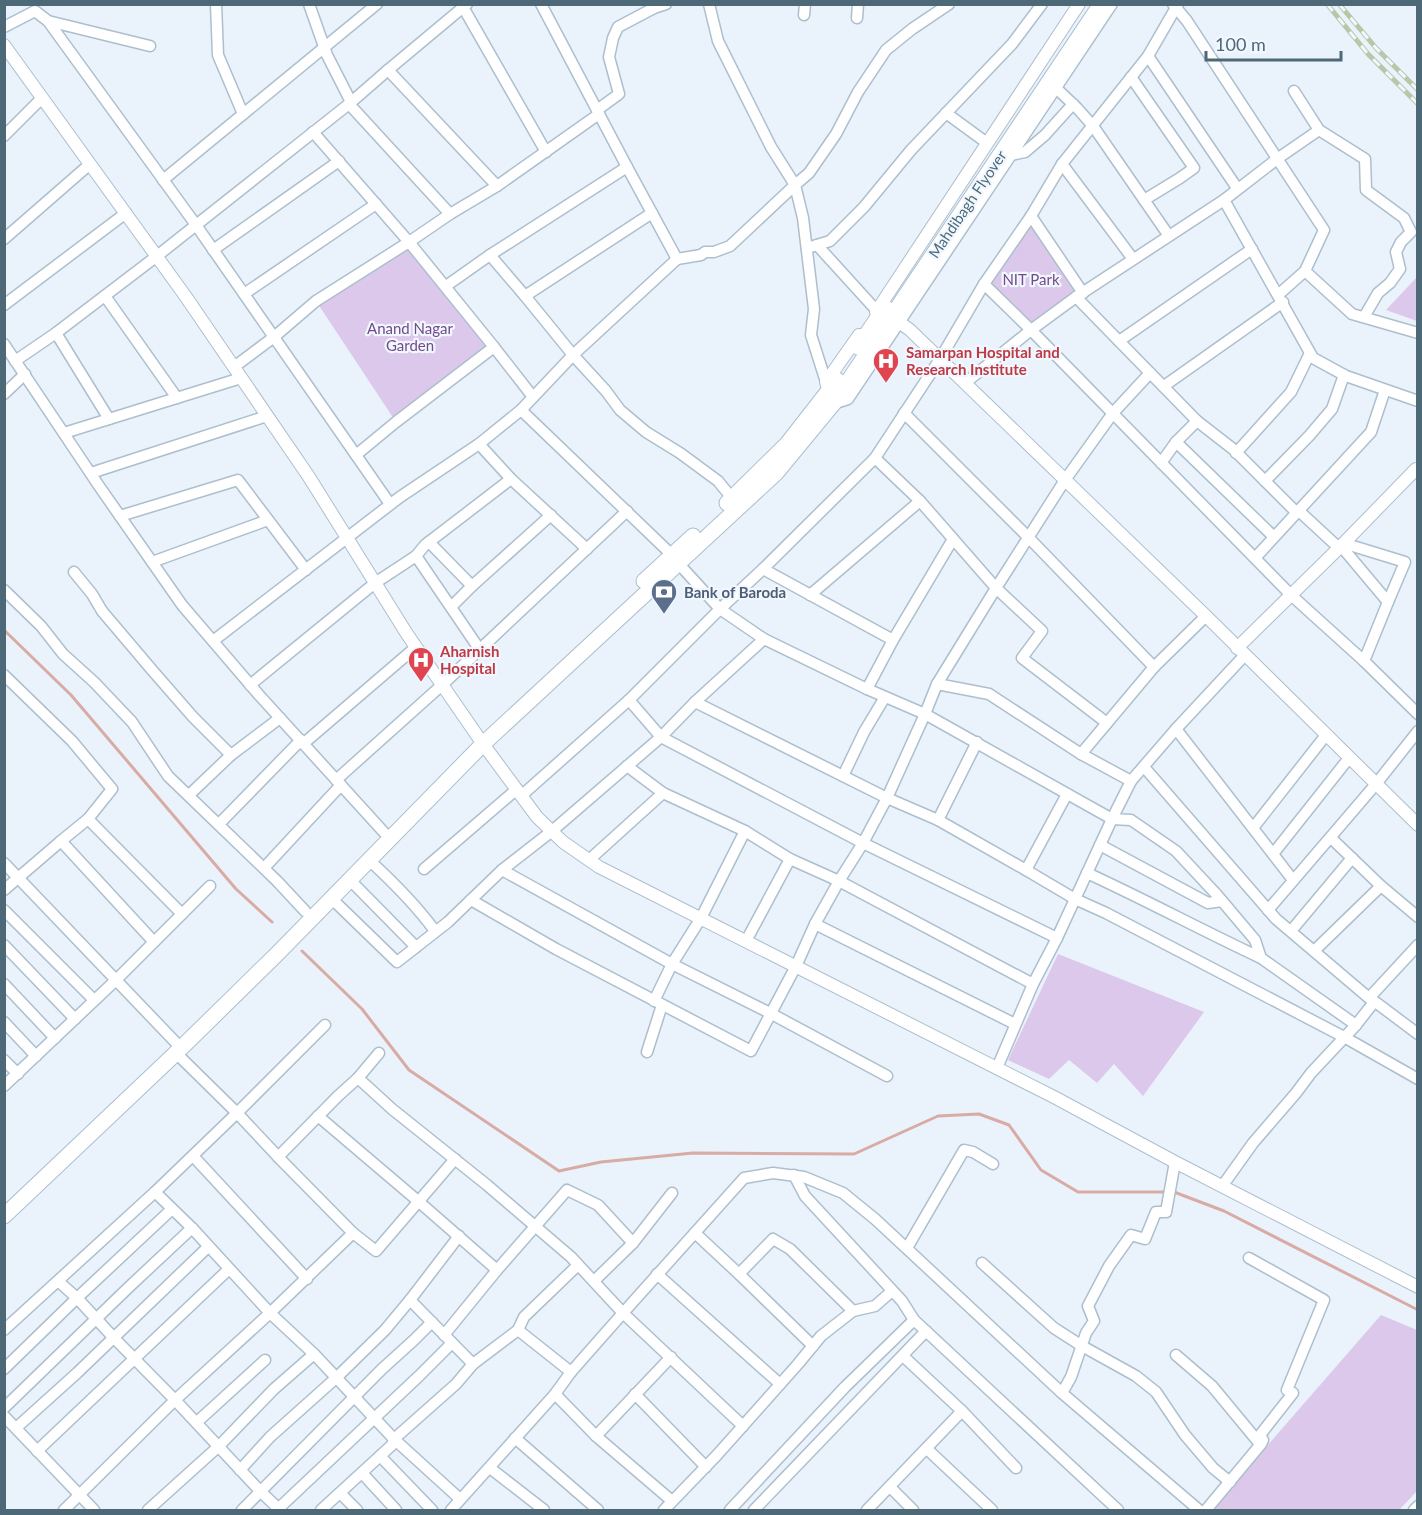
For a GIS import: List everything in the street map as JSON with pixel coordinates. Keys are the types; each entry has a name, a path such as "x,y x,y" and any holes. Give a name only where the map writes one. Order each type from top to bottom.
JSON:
{"main road":[{"name":"Mahdibagh Flyover","path":"834,389 870,330 1089,4"},
{"name":"Mahdibagh Flyover","path":"834,389 1101,4"},
{"path":"285,939 305,911 344,871 387,836 481,741 735,502 776,473 834,389"},
{"path":"4,1216 177,1048 285,939 331,898 369,860 387,836"},
{"path":"4,1205 177,1048"}],"street":[{"path":"216,4 218,55 243,114"},
{"path":"309,4 324,48 350,103 450,214"},
{"path":"163,180 377,4"},
{"path":"541,4 677,259"},
{"path":"234,367 316,301 497,186 598,112 619,94 609,57 618,27 666,4"},
{"path":"709,4 718,41 771,147 795,185 812,247 814,309 811,335 834,389 848,399 1112,4"},
{"path":"857,18 858,4"},
{"path":"213,641 390,504 479,444 521,410 573,355 677,259 714,252 730,246 809,173 836,134 858,92 886,50 949,4"},
{"path":"812,247 830,241 864,207 911,150 1012,44 1042,4"},
{"path":"834,389 877,311 1078,4"},
{"path":"15,361 105,296 314,132 464,5 546,152"},
{"path":"424,869 629,700 875,458 1062,164 1148,56 1176,6 1324,230 1305,271 1280,299 1164,386"},
{"path":"4,27 36,8 48,21 213,249 390,504"},
{"path":"48,21 150,46"},
{"path":"4,45 157,256 234,367 309,477 416,647 481,741 537,817 563,842 598,867 1054,1097 1418,1287"},
{"path":"1148,56 1237,188"},
{"path":"388,69 497,186"},
{"path":"1131,77 1194,168 1144,200"},
{"path":"1056,88 1093,126 1168,236"},
{"path":"1294,92 1319,130 1365,159 1366,190 1404,218 1411,232 1401,242 1396,252 1400,269 1378,293 1364,317"},
{"path":"4,136 42,98"},
{"path":"1011,155 1025,152 1045,135 1073,104"},
{"path":"946,112 987,144"},
{"path":"965,383 1031,330 1133,259 1224,200 1237,188 1319,130"},
{"path":"314,132 446,286 533,397"},
{"path":"213,249 339,161"},
{"path":"4,239 90,164"},
{"path":"1062,164 1133,259"},
{"path":"446,286 490,255 627,168"},
{"path":"1224,200 1313,358 1344,375 1418,401"},
{"path":"244,294 376,204"},
{"path":"4,305 126,213"},
{"path":"525,296 652,213"},
{"path":"1031,216 1080,295 1119,341 1197,421 1236,453 1298,512 1341,546 1388,602"},
{"path":"812,247 877,311"},
{"path":"1119,341 1252,249"},
{"path":"490,255 620,410 646,432 718,481 735,502"},
{"path":"1305,271 1352,314 1418,333"},
{"path":"984,284 1291,595 1418,714"},
{"path":"105,296 177,398"},
{"path":"899,322 910,330 1206,616 1418,825"},
{"path":"56,333 109,419"},
{"path":"4,344 182,605 250,685 387,836"},
{"path":"356,455 494,347"},
{"path":"1236,453 1291,392 1310,352"},
{"path":"471,900 556,949 751,1052 815,924 887,798 937,684 1065,480 1113,413 1150,372"},
{"path":"4,394 25,374"},
{"path":"1265,481 1332,409 1344,375"},
{"path":"64,433 241,378"},
{"path":"1255,558 1371,432 1385,390"},
{"path":"521,410 627,511 720,609 764,639 867,689 925,714 1112,819 1131,820 1176,851 1256,940 1261,958"},
{"path":"904,413 1154,667"},
{"path":"90,473 267,416"},
{"path":"1161,463 1176,442 1197,421"},
{"path":"1176,442 1274,537"},
{"path":"479,444 511,478 587,549"},
{"path":"875,458 920,501 996,588 1042,631 1022,658 1107,723"},
{"path":"997,1068 1033,984 1131,781 1291,595 1417,468"},
{"path":"250,685 375,583 417,556 424,545 511,478"},
{"path":"120,516 238,480 306,570"},
{"path":"810,595 920,501"},
{"path":"264,868 339,783 627,511"},
{"path":"451,607 551,515"},
{"path":"152,562 268,520"},
{"path":"867,689 893,640 953,539"},
{"path":"429,542 472,586"},
{"path":"1341,546 1405,562 1364,661"},
{"path":"417,556 480,650"},
{"path":"763,569 893,640"},
{"path":"74,572 102,611 145,662 193,717 231,755"},
{"path":"4,590 41,627 63,654 94,682 132,722 168,776 264,868 305,911"},
{"path":"1081,754 1154,667 1206,616"},
{"path":"331,898 397,962 435,932 502,870 552,831 660,737 764,639"},
{"path":"219,824 302,742 416,647"},
{"path":"4,675 72,741 112,789 88,819 4,890"},
{"path":"937,684 989,693 1081,754 1131,781"},
{"path":"843,776 864,732 885,697"},
{"path":"629,700 660,737 863,843 1057,938"},
{"path":"695,702 887,798 938,820 1075,899 1344,1037 1418,1079"},
{"path":"189,795 231,755 280,717"},
{"path":"1176,729 1293,880"},
{"path":"1268,910 1331,838 1418,731"},
{"path":"1253,828 1326,735"},
{"path":"938,820 977,742"},
{"path":"1274,855 1349,758"},
{"path":"627,766 663,793 745,831 790,859 840,881 1033,984"},
{"path":"1144,767 1276,919 1372,1000 1418,1034"},
{"path":"589,860 663,793"},
{"path":"1026,870 1067,794"},
{"path":"88,819 182,914"},
{"path":"647,1052 658,1003 672,964 701,918 745,831"},
{"path":"1331,838 1381,886 1418,917"},
{"path":"61,841 154,942"},
{"path":"1100,845 1208,903 1222,901"},
{"path":"1291,932 1352,858"},
{"path":"746,941 790,859"},
{"path":"369,860 402,891 435,932"},
{"path":"4,862 278,1157 353,1233 376,1251 455,1159"},
{"path":"502,870 672,964 770,1013 887,1076"},
{"path":"1088,873 1261,958 1356,1025"},
{"path":"349,879 416,947"},
{"path":"4,1086 116,980 210,886"},
{"path":"1314,951 1381,886"},
{"path":"4,910 94,1000"},
{"path":"815,924 1015,1024"},
{"path":"4,945 75,1019"},
{"path":"1223,1185 1253,1143 1311,1073 1356,1025 1372,1000 1418,945"},
{"path":"4,984 55,1038"},
{"path":"4,1022 36,1056"},
{"path":"4,1330 193,1156 325,1024"},
{"path":"278,1157 358,1078 379,1053"},
{"path":"4,1060 18,1074"},
{"path":"358,1078 578,1264 623,1313 743,1426"},
{"path":"318,1116 497,1270"},
{"path":"906,1248 964,1150 973,1152 993,1164"},
{"path":"193,1156 307,1279"},
{"path":"1062,1393 1071,1377 1086,1333 1094,1321 1088,1306 1109,1266 1131,1235 1145,1239 1155,1212 1166,1212 1175,1162"},
{"path":"452,1510 657,1274 744,1178 773,1173 804,1177 843,1193 875,1219 1062,1393 1199,1510"},
{"path":"794,1175 805,1196 902,1301 914,1320 1118,1510"},
{"path":"58,1281 77,1298 280,1510 419,1376 497,1270 567,1190 597,1205 633,1244"},
{"path":"155,1192 394,1439 460,1500"},
{"path":"594,1281 633,1244 672,1193"},
{"path":"4,1369 172,1209"},
{"path":"4,1408 192,1228"},
{"path":"64,1510 175,1400 307,1279 353,1233"},
{"path":"695,1233 813,1346"},
{"path":"240,1470 270,1437 385,1330 459,1236"},
{"path":"739,1274 773,1239 790,1249 853,1311"},
{"path":"16,1428 208,1247"},
{"path":"1206,1510 1261,1444 1263,1440 1260,1435 1293,1393 1287,1390 1324,1300 1249,1258"},
{"path":"982,1263 1054,1328 1136,1376 1156,1392 1185,1436 1213,1468 1230,1482"},
{"path":"321,1510 392,1445 394,1439 456,1384 472,1364 518,1330 524,1317 578,1264"},
{"path":"37,1451 229,1269"},
{"path":"657,1274 780,1384"},
{"path":"664,1510 743,1426 821,1336 853,1311 875,1306 892,1290"},
{"path":"410,1300 472,1364"},
{"path":"730,1510 845,1387 914,1320"},
{"path":"242,1510 432,1322"},
{"path":"518,1330 571,1372"},
{"path":"754,1510 926,1331"},
{"path":"148,1510 219,1446 274,1389 314,1354"},
{"path":"1176,1355 1212,1386 1261,1444"},
{"path":"903,1356 962,1411 1016,1468"},
{"path":"596,1436 671,1357"},
{"path":"197,1422 266,1360"},
{"path":"555,1394 596,1436 672,1501"},
{"path":"635,1394 706,1467"},
{"path":"867,1510 962,1411"},
{"path":"4,1416 94,1510"},
{"path":"515,1438 598,1510"},
{"path":"927,1449 992,1510"},
{"path":"380,1456 432,1510"},
{"path":"490,1468 544,1510"},
{"path":"362,1473 396,1510"},
{"path":"890,1487 913,1510"},
{"path":"340,1493 357,1510"},
{"path":"1414,1510 1418,1506"}],"green space":[{"name":"NIT Park","path":"1031,216 1083,293 1031,330 984,284"},
{"name":"Anand Nagar Garden","path":"409,242 494,347 396,422 316,301"},
{"path":"1417,277 1417,321 1386,310"},
{"path":"1058,954 1204,1012 1143,1096 1114,1064 1097,1083 1069,1060 1049,1079 1008,1060"},
{"path":"1381,1315 1417,1330 1417,1491 1399,1510 1216,1510 1213,1508"}],"waterway":[{"path":"4,630 71,695 236,889 272,922"},
{"path":"302,951 362,1009 409,1070 559,1171 601,1162 693,1153 854,1154 938,1116 979,1114 1009,1125 1041,1170 1078,1192 1167,1192"},
{"path":"1174,1192 1224,1211 1418,1310"}],"railway":[{"path":"1327,4 1368,54 1418,104"},
{"path":"1339,4 1376,48 1418,90"}],"place":[{"name":"Samarpan Hospital and Research Institute","path":"886,384"},
{"name":"Bank of Baroda","path":"664,615"},
{"name":"Aharnish Hospital","path":"421,683"}]}
